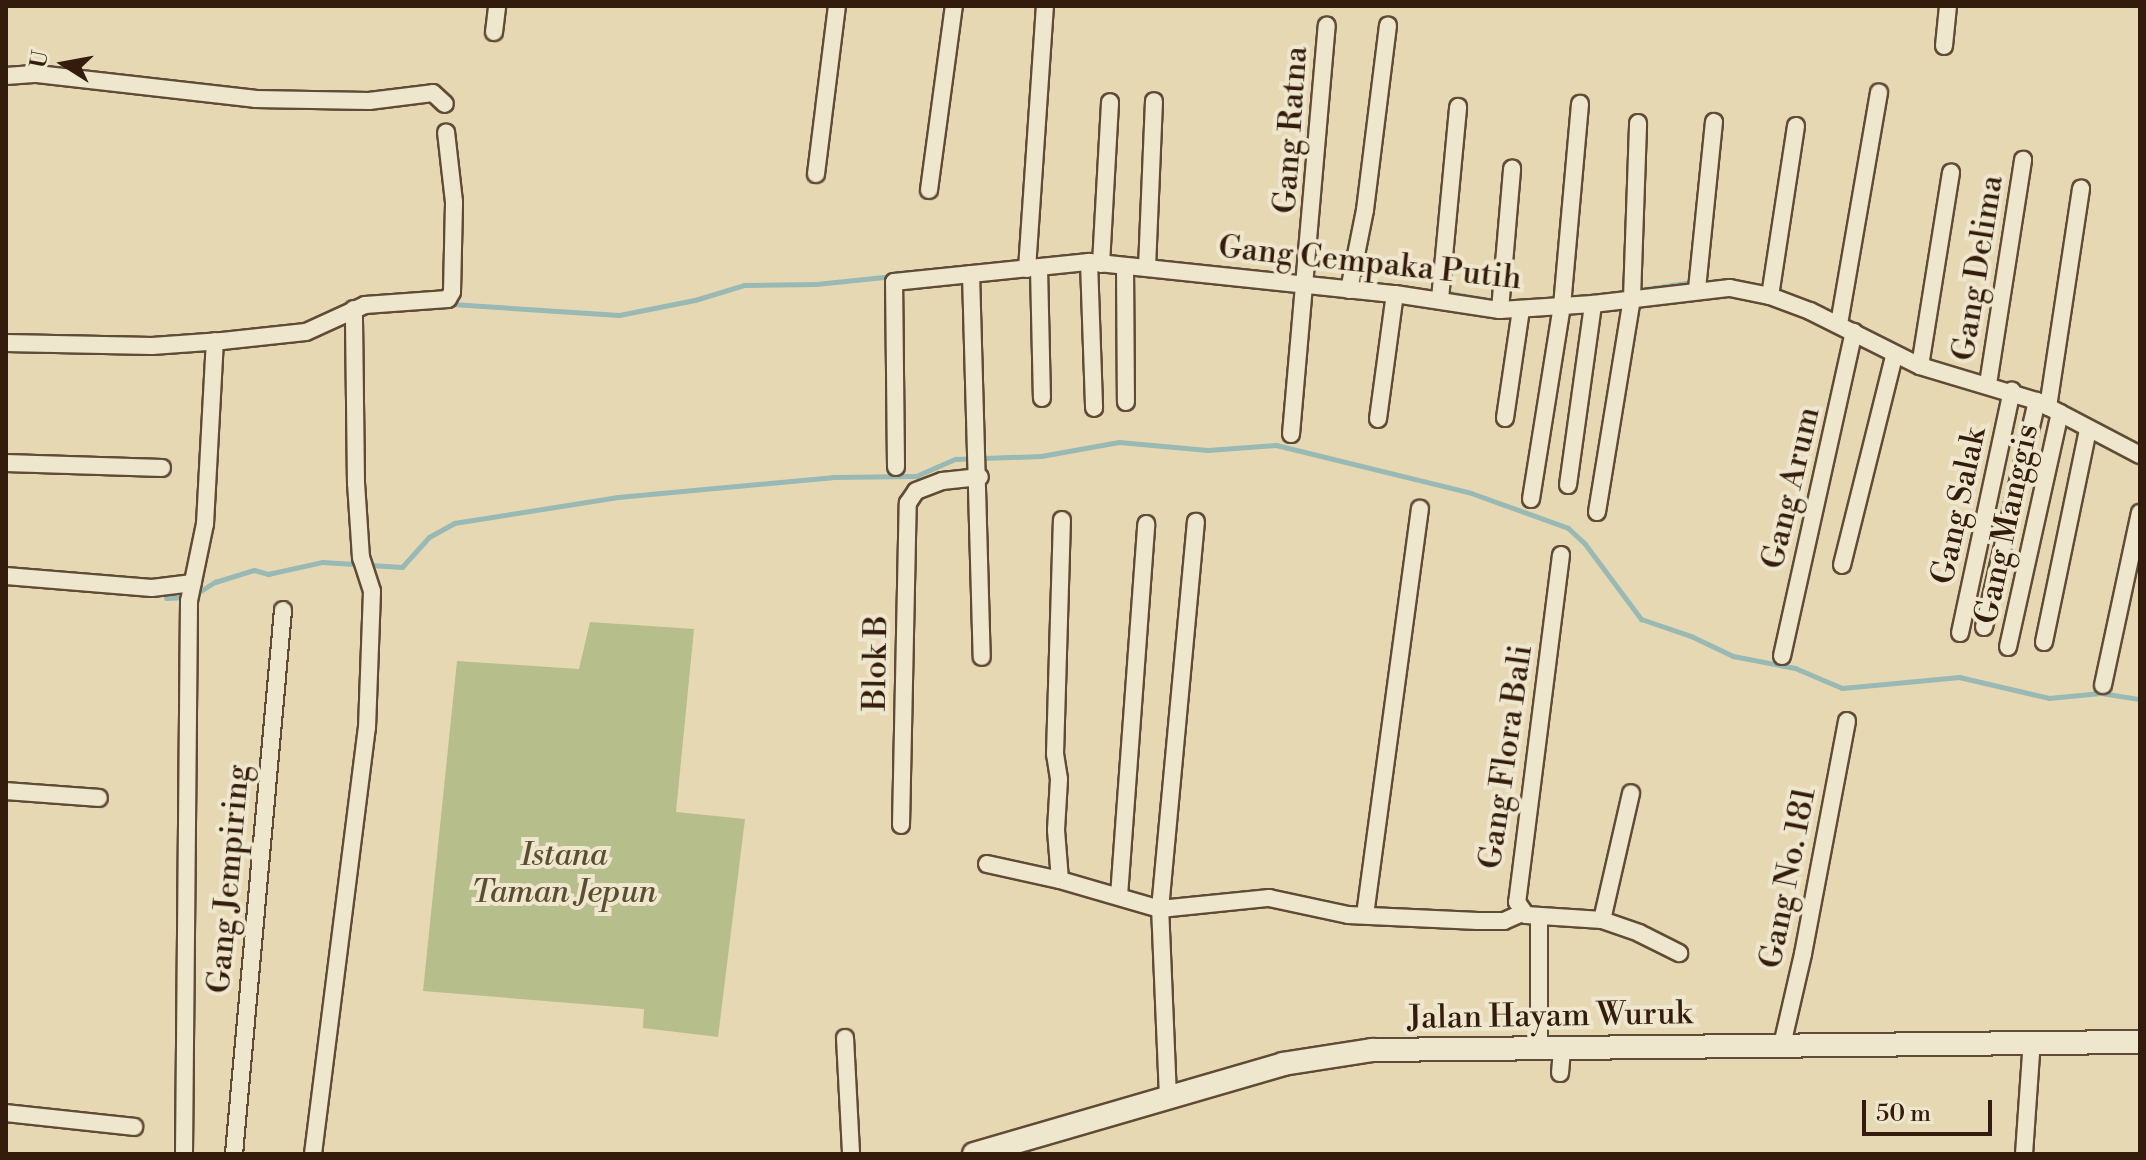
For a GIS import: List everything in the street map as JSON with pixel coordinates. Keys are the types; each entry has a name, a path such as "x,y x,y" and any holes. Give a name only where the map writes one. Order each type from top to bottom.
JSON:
{"main road":[{"name":"Jalan Hayam Wuruk","path":"974,1154 1283,1064 1357,1052 2140,1042"}],"street":[{"path":"494,32 497,6"},
{"path":"816,174 837,6"},
{"path":"929,190 954,6"},
{"path":"1042,398 1033,269 1045,6"},
{"path":"1944,46 1948,6"},
{"path":"1349,290 1365,210 1388,25"},
{"name":"Gang Ratna","path":"1291,434 1307,285 1327,26"},
{"path":"6,76 50,76 255,99 369,101 433,93 445,104"},
{"name":"Gang Arum","path":"1782,656 1847,328 1879,92"},
{"path":"1147,268 1154,101"},
{"path":"1094,408 1095,263 1110,102"},
{"path":"1531,499 1562,306 1580,104"},
{"path":"1440,299 1458,107"},
{"path":"1697,289 1714,122"},
{"path":"1597,512 1632,298 1638,123"},
{"path":"1770,296 1796,126"},
{"path":"6,343 152,346 306,332 354,309 450,298 454,202 446,132"},
{"name":"Gang Delima","path":"1988,384 2023,160"},
{"path":"1500,310 1512,169"},
{"path":"1920,366 1951,172"},
{"path":"1984,627 2048,407 2081,188"},
{"name":"Gang Cempaka Putih","path":"896,467 894,282 1095,263 1440,299 1500,310 1593,304 1697,289 1730,288 1770,296 1847,328 1894,356 1920,366 2012,391 2140,455"},
{"path":"1125,266 1126,402"},
{"path":"971,274 980,472 982,657"},
{"path":"1378,419 1395,294"},
{"path":"1568,485 1593,304"},
{"path":"313,1154 367,728 372,591 363,564 356,483 354,309"},
{"path":"1505,418 1521,309"},
{"path":"184,1154 191,591 205,524 215,341"},
{"path":"1842,565 1894,356"},
{"name":"Gang Salak","path":"1960,633 2012,391"},
{"name":"Gang Manggis","path":"2008,647 2048,407"},
{"path":"2044,642 2088,429"},
{"path":"6,463 162,468"},
{"name":"Blok B","path":"901,825 908,503 916,491 980,472"},
{"path":"1365,915 1420,509"},
{"path":"2103,685 2140,513"},
{"path":"1060,880 1056,830 1059,779 1055,754 1062,520"},
{"path":"1168,1097 1160,909 1196,522"},
{"path":"1119,896 1146,524"},
{"name":"Gang Flora Bali","path":"1561,555 1516,894 1522,913 1539,918 1602,920 1639,933 1679,953"},
{"path":"6,576 191,591"},
{"name":"Gang Jempiring","path":"234,1154 283,610"},
{"name":"Gang No. 181","path":"1782,1045 1803,954 1847,721"},
{"path":"6,791 99,798"},
{"path":"1602,920 1631,793"},
{"path":"987,864 1060,880 1160,909 1269,898 1334,913 1365,915 1504,921 1522,913"},
{"path":"1539,918 1539,1048"},
{"path":"845,1038 851,1154"},
{"path":"2024,1154 2032,1041"},
{"path":"1560,1073 1562,1050"},
{"path":"6,1113 134,1127"}],"green space":[{"name":"Istana Taman Jepun","path":"590,622 694,629 676,812 745,819 718,1037 643,1028 644,1009 423,991 457,661 579,669"}],"waterway":[{"path":"452,304 619,315 695,300 744,285 816,284 894,276"},
{"path":"1639,290 1692,282"},
{"path":"1414,289 1431,291"},
{"path":"1448,293 1494,301"},
{"path":"194,595 215,582 254,570 268,574 322,562 402,567 429,537 454,523 618,497 832,477 916,476 955,459 1041,456 1119,442 1208,450 1276,445 1471,493 1568,528 1585,544 1641,619 1691,636 1733,656 1795,668 1842,688 1959,677 2049,698 2101,693 2140,699"},
{"path":"166,598 185,597"}]}
